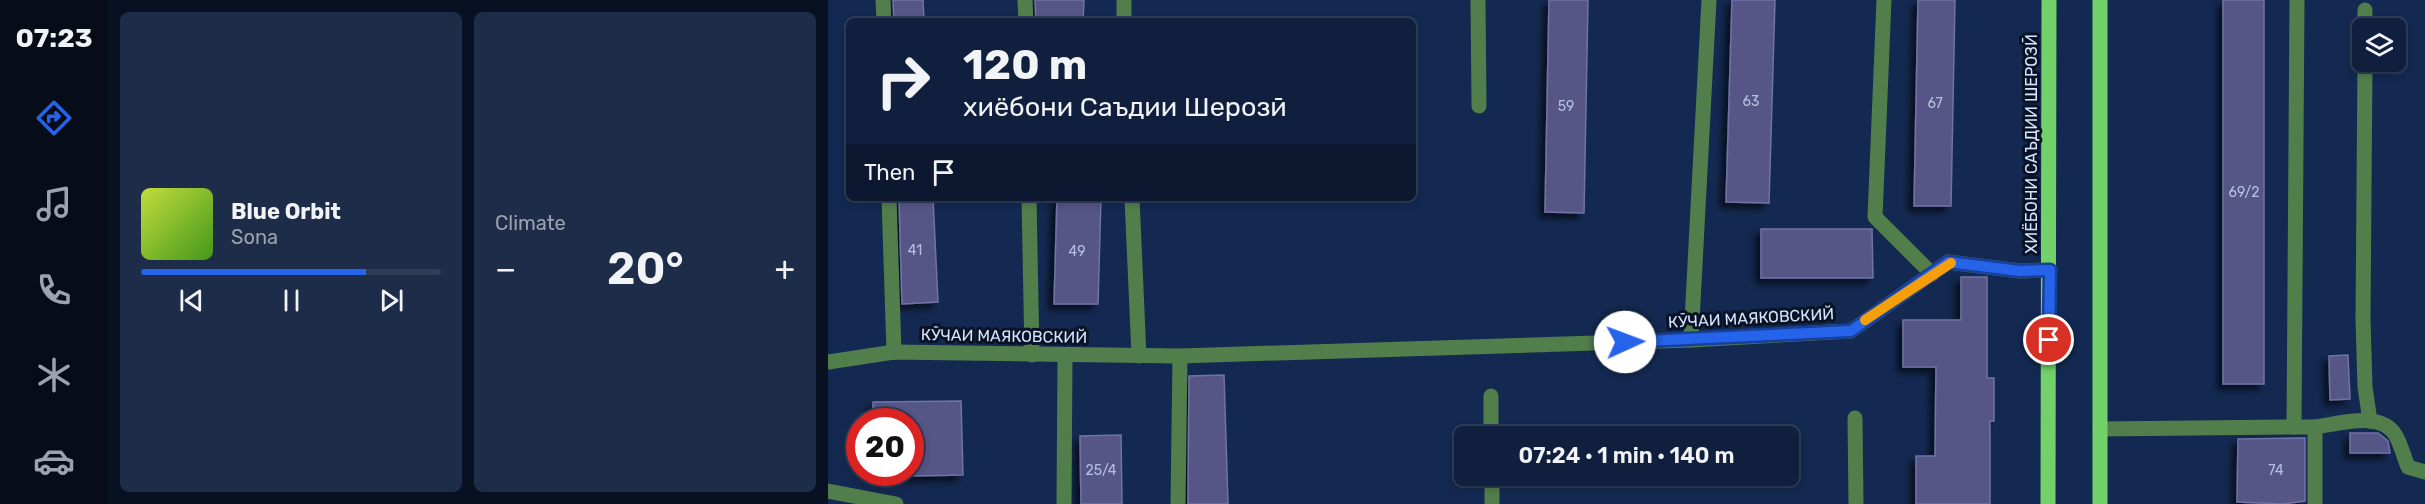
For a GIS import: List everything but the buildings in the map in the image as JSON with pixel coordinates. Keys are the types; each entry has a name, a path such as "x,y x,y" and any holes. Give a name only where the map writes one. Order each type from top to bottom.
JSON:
{"main road":[{"name":"ХИЁБОНИ САЪДИИ ШЕРОЗӢ","path":"2048,504 2049,0"},
{"path":"2100,0 2100,504"}],"lane":[{"path":"883,0 884,18"},
{"path":"1025,0 1026,18"},
{"path":"1124,0 1124,18"},
{"path":"1478,0 1479,106"},
{"path":"1690,340 1709,0"},
{"path":"1884,0 1875,217 1932,274"},
{"path":"2294,427 2297,0"},
{"path":"2365,10 2365,18"},
{"path":"2365,72 2363,319 2365,387 2370,421"},
{"path":"889,201 894,352"},
{"path":"1029,201 1032,355"},
{"path":"1132,201 1139,356"},
{"name":"КӮЧАИ МАЯКОВСКИЙ","path":"828,362 894,352 1065,357 1180,356 1690,340 1851,331 1948,262 2020,271 2050,270"},
{"path":"1178,504 1180,356"},
{"path":"1064,504 1065,357"},
{"path":"1491,396 1491,426"},
{"path":"1855,418 1856,504"},
{"path":"2100,429 2315,427 2370,421 2387,424 2396,436 2408,468 2425,472"},
{"path":"2315,427 2315,504"},
{"path":"1492,486 1492,504"},
{"path":"828,491 896,504"}],"slow traffic":[{"path":"1865,320 1948,262 1951,263"}],"route":[{"path":"1625,342 1851,331 1948,262 2020,271 2050,270 2049,340"}]}
